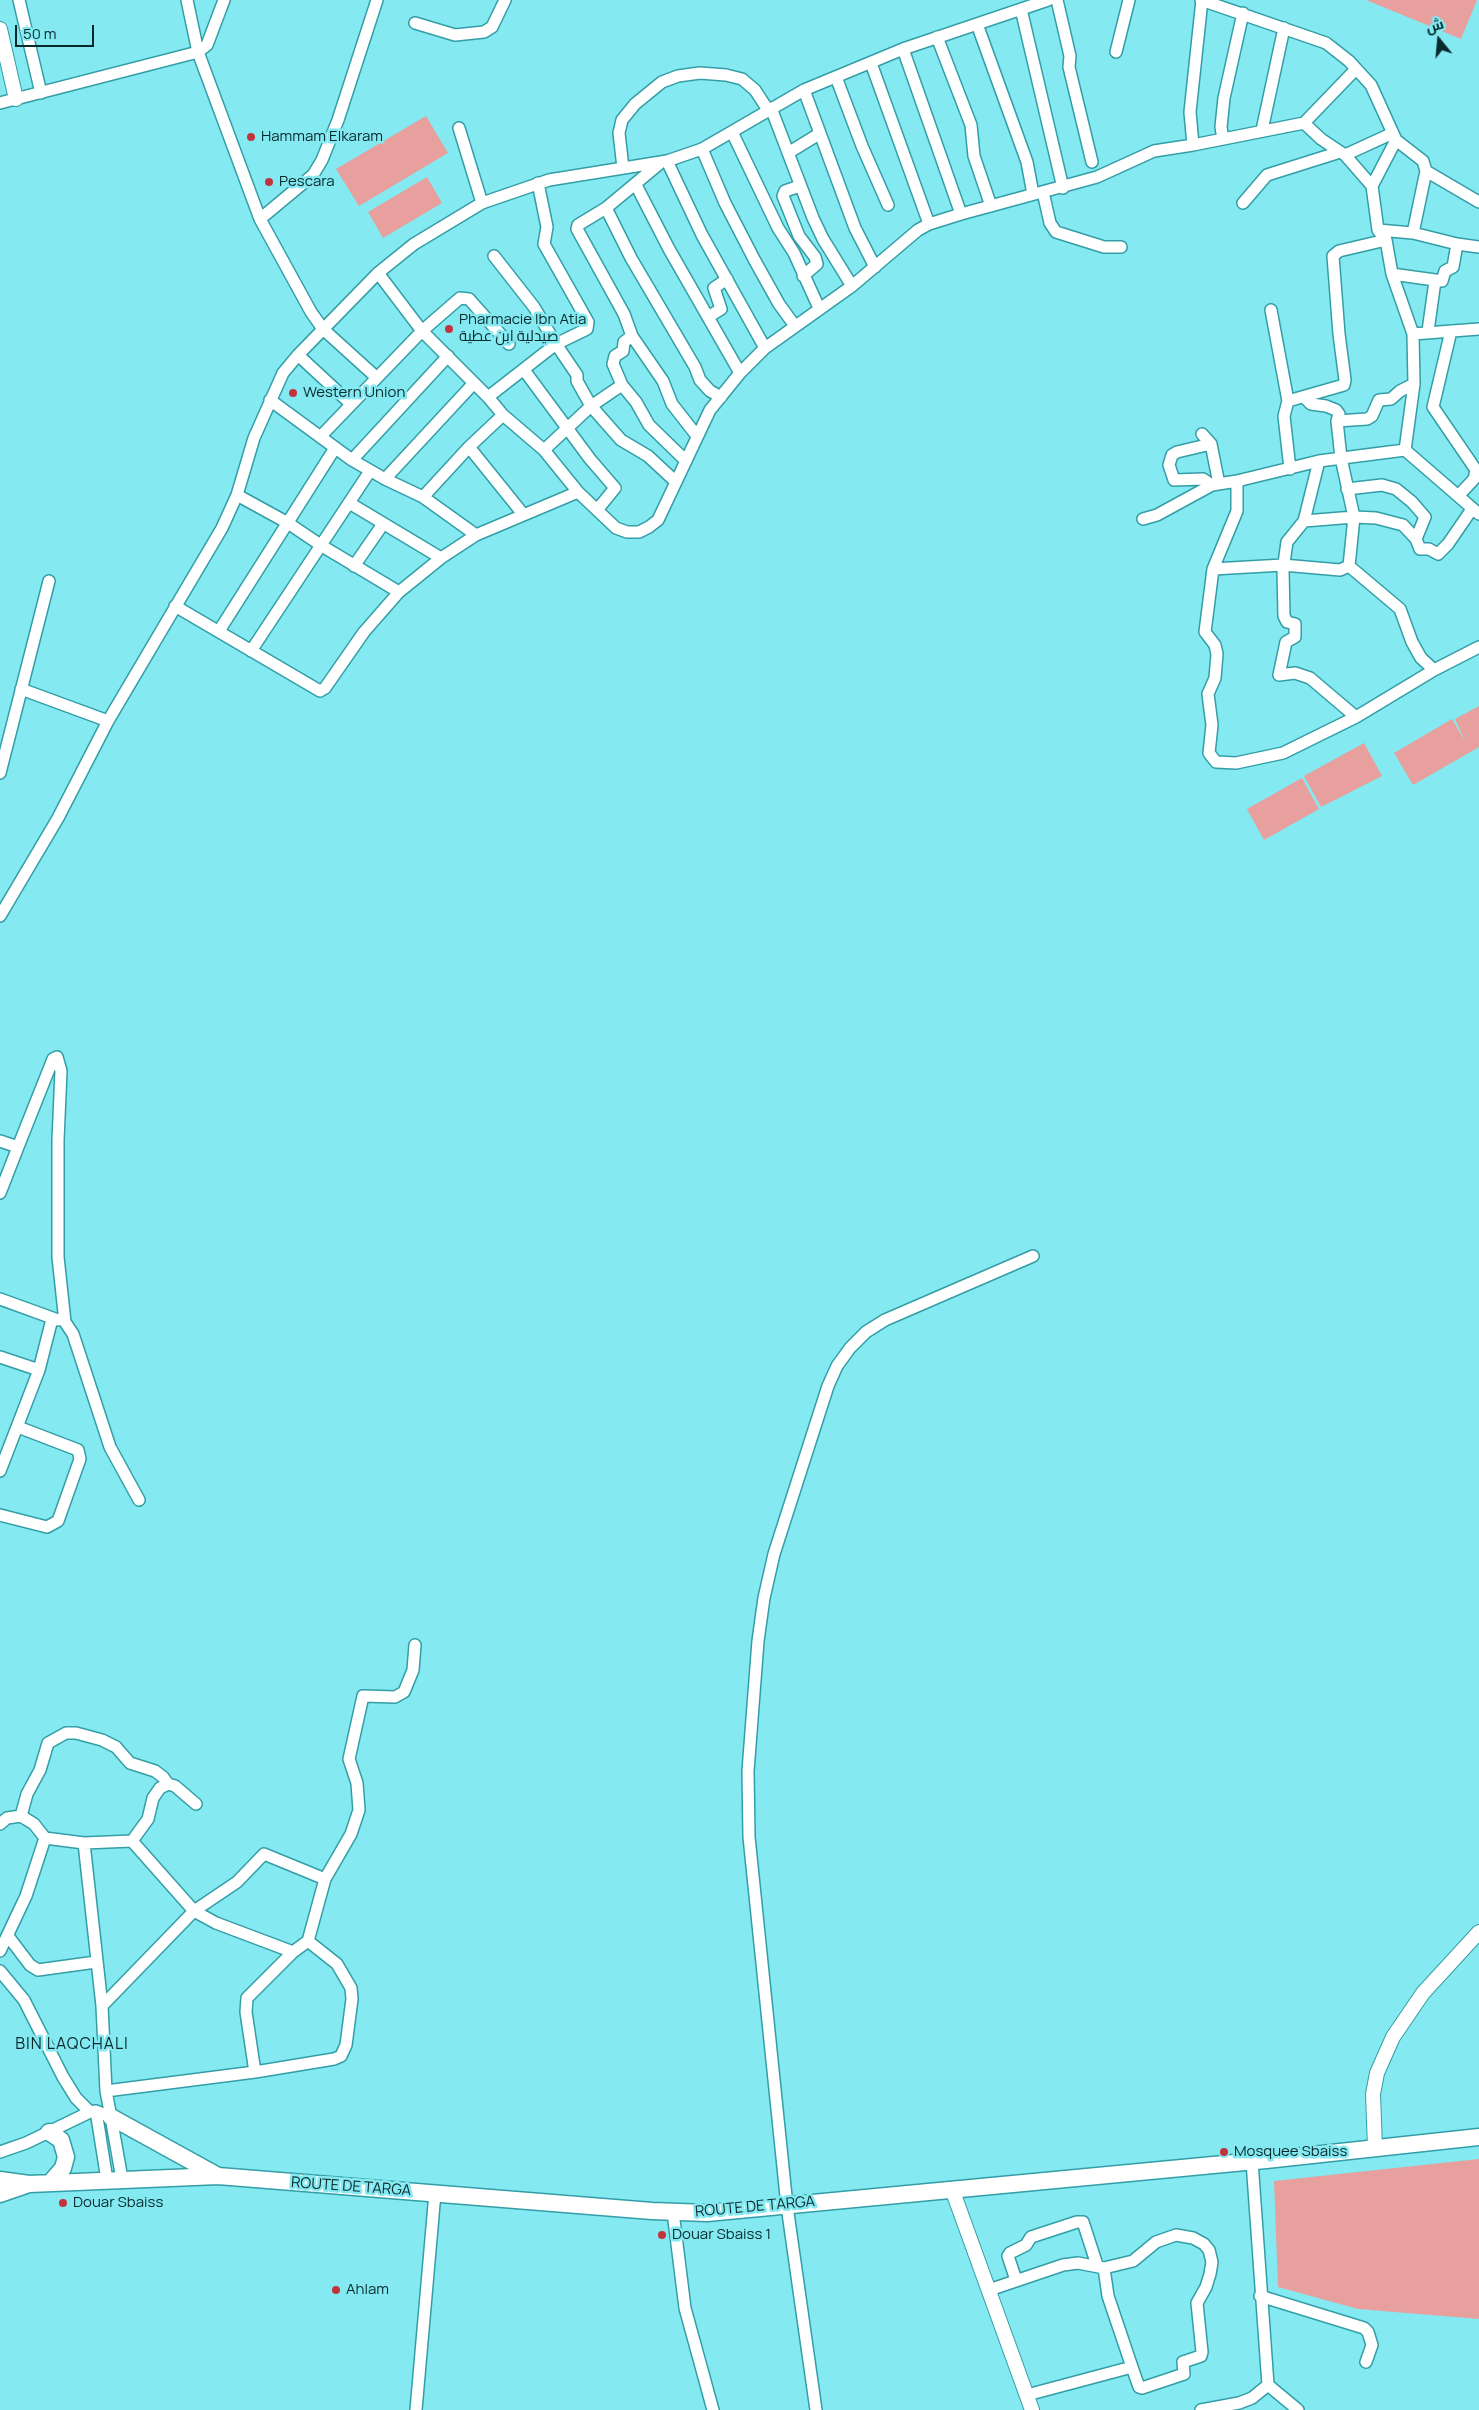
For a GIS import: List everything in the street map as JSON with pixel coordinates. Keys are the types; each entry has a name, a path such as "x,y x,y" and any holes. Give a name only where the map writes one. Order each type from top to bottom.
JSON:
{"main road":[{"path":"99,2113 218,2176"},
{"path":"50,2132 61,2140 66,2157 63,2168 51,2182"},
{"name":"ROUTE DE TARGA","path":"0,2180 29,2184 218,2176 706,2213 952,2188 1252,2161 1479,2137"},
{"name":"ROUTE DE TARGA","path":"0,2194 29,2184"}],"street":[{"path":"19,0 41,92"},
{"path":"187,0 198,52 260,220 311,312 323,329 376,377"},
{"path":"0,103 198,52 207,45 224,0"},
{"path":"260,220 313,174 322,160 338,120 377,0"},
{"path":"415,24 455,36 484,32 492,28 505,0"},
{"path":"0,914 58,818 108,721 222,528 237,495 254,438 283,373 378,272 414,244 482,203 538,184 623,168 663,163 702,149 804,90 904,49 1048,0"},
{"path":"1057,0 1070,56 1069,67 1092,162"},
{"path":"1116,52 1129,0"},
{"path":"1193,145 1190,112 1202,0 1326,43 1371,85 1394,137 1423,161 1426,171 1413,233"},
{"path":"1021,9 1063,188"},
{"path":"1223,139 1224,98 1243,13"},
{"path":"977,24 1050,223 1056,232 1104,246 1121,247"},
{"path":"1262,130 1284,28"},
{"path":"0,29 16,99"},
{"path":"937,37 970,125 974,156 991,206"},
{"path":"904,49 961,214"},
{"path":"871,62 929,224"},
{"path":"378,272 422,331 488,397 503,415 544,450 578,492 616,528 627,532 639,532 658,520 710,410 740,373 766,348 852,286 918,230 929,224 961,214 1063,188 1096,177 1154,151 1304,123 1356,69"},
{"path":"623,168 618,133 622,120 635,104 662,82 678,76 700,73 726,75 742,79 755,90 769,109 823,239 852,286"},
{"path":"836,77 862,146 888,205"},
{"path":"804,90 855,228 875,267"},
{"path":"1304,123 1321,139 1342,153 1372,186"},
{"path":"459,128 482,203"},
{"path":"732,132 778,228 794,253 819,308"},
{"path":"788,153 819,134"},
{"path":"1243,203 1267,175 1394,137"},
{"path":"1394,137 1372,186 1378,230 1386,240 1392,274 1413,334 1414,384 1405,450"},
{"path":"702,149 725,203 755,260 779,304 796,326"},
{"path":"663,163 606,208 578,225 577,229 624,314 632,336 663,381 672,404 697,436"},
{"path":"663,163 766,348"},
{"path":"1426,171 1479,202"},
{"path":"488,397 556,344 587,329 588,322 544,244 547,226 538,184"},
{"path":"636,185 740,373"},
{"path":"800,186 786,191 783,196 799,236 815,257 817,264 803,276"},
{"path":"606,208 630,258 695,367 700,380 710,391 721,397"},
{"path":"1378,230 1413,233 1479,248"},
{"path":"1288,401 1305,398 1344,385 1333,256 1340,251 1386,240"},
{"path":"1392,274 1435,281 1442,280 1445,271 1453,267 1457,244"},
{"path":"494,256 534,307 577,375 577,381 591,406 621,440 643,452 676,482"},
{"path":"708,317 721,310 714,288 727,279"},
{"path":"1428,331 1435,281"},
{"path":"321,436 422,331 454,303 464,297 469,299 509,344"},
{"path":"1271,310 1288,401 1284,416 1290,468"},
{"path":"1413,334 1428,331 1479,329"},
{"path":"1451,331 1433,407 1476,470 1474,479 1459,495"},
{"path":"632,336 624,342 623,351 612,360 622,385 636,402 649,425 686,461"},
{"path":"298,355 351,404"},
{"path":"352,460 448,356"},
{"path":"524,370 590,460 615,488 597,510"},
{"path":"384,479 474,383"},
{"path":"1337,421 1367,419 1372,416 1379,400 1391,399 1400,391 1414,384"},
{"path":"544,450 591,406 622,385"},
{"path":"1305,398 1311,404 1326,406 1336,410 1338,414 1337,421 1342,458 1354,517 1349,566"},
{"path":"270,400 370,472 424,497 476,535"},
{"path":"424,497 469,447 503,415"},
{"path":"1202,434 1211,444 1216,484"},
{"path":"1211,444 1177,452 1172,455 1169,465 1174,480 1203,479 1216,484"},
{"path":"469,447 523,514"},
{"path":"219,631 335,448"},
{"path":"1143,519 1163,512 1216,484 1237,482 1319,461 1405,450 1459,495 1475,512 1438,554 1420,549 1416,539 1403,525 1395,522 1354,517 1304,521"},
{"path":"1319,461 1304,521 1287,542 1283,565 1284,616 1287,622 1295,624 1295,637 1286,642 1279,675 1295,673 1310,678 1356,717"},
{"path":"251,652 351,504 370,472"},
{"path":"1237,482 1237,511 1212,569 1205,632 1215,645 1216,654 1215,678 1208,694 1212,725 1209,753 1216,762 1236,763 1283,753 1356,717 1434,670 1479,647"},
{"path":"1347,489 1382,485 1396,489 1425,517 1416,539"},
{"path":"175,606 315,690 323,690 364,632 399,592 441,558 476,535 578,492"},
{"path":"237,495 288,523 354,566 399,592"},
{"path":"351,504 441,558"},
{"path":"354,566 383,524"},
{"path":"1212,569 1283,565 1340,570 1349,566"},
{"path":"1349,566 1400,609 1412,642 1421,658 1434,670"},
{"path":"0,773 49,581"},
{"path":"21,689 108,721"},
{"path":"0,1193 53,1059 57,1057 61,1071 58,1140 58,1257 64,1322 73,1334 110,1447 139,1500"},
{"path":"0,1141 18,1147"},
{"path":"816,2410 787,2206 749,1837 748,1771 758,1641 764,1598 774,1554 828,1386 837,1366 850,1348 866,1332 885,1320 1033,1256"},
{"path":"0,1299 64,1322"},
{"path":"0,1471 39,1370 52,1319"},
{"path":"0,1358 39,1370"},
{"path":"0,1515 43,1527 50,1527 58,1521 80,1459 78,1450 18,1427"},
{"path":"255,2072 246,2012 247,1998 293,1952 308,1941 324,1879 351,1834 359,1810 357,1783 349,1759 363,1696 395,1696 404,1692 413,1670 415,1645"},
{"path":"21,1816 27,1794 40,1770 48,1743 66,1733 76,1733 102,1740 116,1747 130,1764 155,1771 168,1784 174,1786 196,1804"},
{"path":"132,1841 148,1819 153,1798 160,1788 168,1784"},
{"path":"0,1824 8,1818 21,1816 34,1824 45,1838 84,1843 132,1841"},
{"path":"0,1951 26,1896 45,1838"},
{"path":"132,1841 194,1911 216,1923 293,1952"},
{"path":"84,1843 102,2006 106,2091 99,2113 115,2179"},
{"path":"102,2006 194,1911 237,1882 264,1854 324,1879"},
{"path":"1375,2148 1373,2094 1377,2073 1393,2037 1422,1993 1479,1932"},
{"path":"8,1936 30,1965 38,1970 96,1962"},
{"path":"106,2091 255,2072 334,2059 341,2056 344,2051 352,1999 351,1988 337,1964 308,1941"},
{"path":"0,1970 24,2000 63,2077 76,2098 99,2113"},
{"path":"0,2152 99,2113"},
{"path":"1252,2161 1260,2296 1268,2385 1298,2410"},
{"path":"952,2188 1032,2410"},
{"path":"416,2410 435,2193"},
{"path":"673,2212 685,2308 713,2410"},
{"path":"989,2290 1063,2265 1100,2266 1133,2261 1164,2237 1176,2235 1193,2238 1204,2244 1209,2250 1212,2262 1206,2287 1197,2303 1201,2356 1183,2362 1184,2372 1182,2375 1144,2388 1139,2387 1108,2296 1100,2266 1083,2222 1077,2222 1031,2237 1026,2246 1010,2252 1008,2256 1016,2280"},
{"path":"1260,2296 1364,2328 1368,2332 1372,2345 1366,2362"},
{"path":"1027,2395 1132,2367"},
{"path":"1201,2410 1240,2407 1268,2385"}],"shaded area":[{"path":"1366,0 1477,0 1461,39"},
{"path":"426,116 448,153 359,206 336,169"},
{"path":"427,177 442,203 383,238 368,212"},
{"path":"1479,706 1479,747 1413,785 1394,753 1452,719 1465,741 1455,719"},
{"path":"1364,743 1382,776 1321,807 1304,776"},
{"path":"1302,778 1319,809 1264,840 1247,809"},
{"path":"1479,2159 1479,2319 1358,2309 1278,2287 1274,2181"}],"place":[{"name":"Hammam Elkaram","path":"251,137"},
{"name":"Pescara","path":"269,182"},
{"name":"Pharmacie Ibn Atia صيدلية ابن عطية","path":"449,329"},
{"name":"Western Union","path":"293,393"},
{"name":"Mosquee Sbaiss","path":"1224,2152"},
{"name":"Douar Sbaiss","path":"63,2203"},
{"name":"Douar Sbaiss 1","path":"662,2235"},
{"name":"Ahlam","path":"336,2290"}],"district":[{"name":"BIN LAQCHALI","path":"72,2045"}]}
